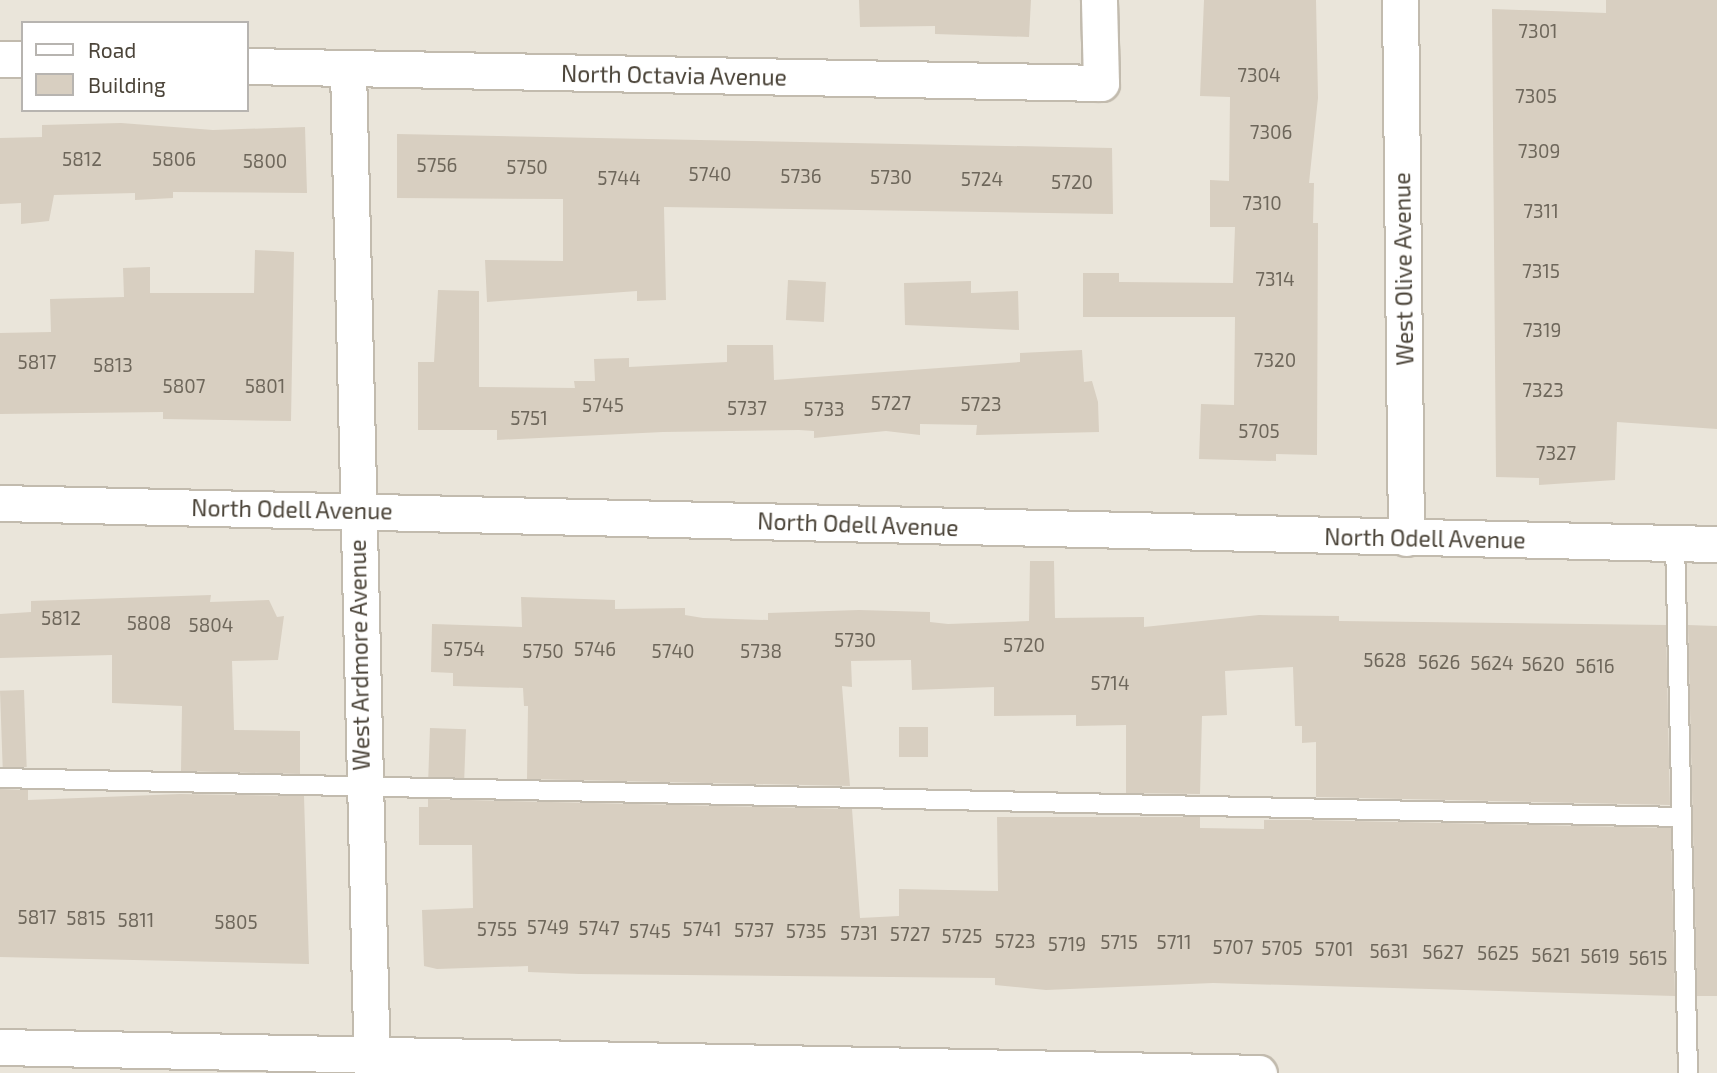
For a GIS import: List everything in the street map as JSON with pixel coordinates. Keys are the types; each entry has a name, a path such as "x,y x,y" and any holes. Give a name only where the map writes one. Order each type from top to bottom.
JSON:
{"street":[{"name":"North Octavia Avenue","path":"248,66 1101,83 1099,0"},
{"name":"West Olive Avenue","path":"1400,0 1406,538"},
{"path":"0,59 21,60"},
{"name":"West Ardmore Avenue","path":"348,69 370,1065"},
{"name":"North Odell Avenue","path":"0,503 1717,544"},
{"path":"0,1047 370,1065 1259,1073"}],"lane":[{"path":"1675,543 1688,1073"},
{"path":"0,778 1682,817"}],"shaded area":[{"path":"0,0 1717,0 1717,1073 0,1073"}],"building":[{"path":"859,0 1031,0 1029,37 935,34 935,26 860,27"},
{"path":"1204,0 1316,0 1318,98 1309,183 1314,183 1313,223 1318,223 1317,455 1276,454 1276,461 1199,459 1201,404 1234,405 1235,317 1083,317 1083,273 1119,273 1119,282 1233,283 1235,227 1210,227 1210,180 1229,181 1230,97 1200,96"},
{"path":"1606,0 1717,0 1717,429 1617,422 1615,480 1539,485 1539,478 1496,477 1492,9 1606,13"},
{"path":"121,123 213,130 305,127 307,193 173,192 173,198 135,200 135,193 54,195 49,221 21,224 21,203 0,204 0,138 42,137 42,125"},
{"path":"397,134 1112,148 1113,214 664,207 666,300 637,301 637,291 487,302 485,260 563,261 563,199 397,198"},
{"path":"255,250 294,252 291,421 163,419 163,412 0,414 0,333 51,332 50,299 124,297 123,268 150,267 150,293 254,293"},
{"path":"788,280 826,282 824,322 786,320"},
{"path":"971,281 971,293 1018,291 1019,330 905,325 904,283"},
{"path":"438,290 479,291 479,387 575,388 574,381 595,381 594,359 629,358 629,367 727,362 727,345 773,345 774,380 1020,362 1020,353 1082,350 1084,382 1092,381 1098,402 1099,432 976,435 977,425 920,424 920,435 886,431 814,438 814,431 799,430 663,432 497,440 497,430 418,430 418,362 434,362"},
{"path":"1030,561 1054,561 1055,618 1144,617 1144,627 1259,615 1339,616 1339,621 1666,625 1670,805 1316,797 1316,742 1302,743 1302,726 1295,726 1293,667 1225,671 1227,715 1202,716 1200,794 1126,793 1126,725 1076,726 1076,715 994,716 994,687 912,690 911,660 851,661 852,687 842,686 850,786 527,779 528,706 524,706 523,688 453,686 453,673 431,672 432,624 522,627 521,597 615,600 615,609 685,608 685,615 703,618 768,620 768,613 859,610 930,612 930,622 948,624 1029,621"},
{"path":"211,595 210,602 269,600 277,617 284,616 278,660 232,661 234,730 300,731 300,774 181,771 182,706 112,703 112,655 0,658 0,614 31,612 31,601"},
{"path":"1688,625 1717,626 1717,996 1697,996"},
{"path":"24,690 27,767 3,768 0,691"},
{"path":"899,727 928,727 928,757 899,757"},
{"path":"430,728 466,729 464,778 428,777"},
{"path":"0,789 28,790 28,800 180,794 304,796 309,964 0,957"},
{"path":"428,799 852,809 860,918 899,916 899,889 998,891 997,817 1200,817 1200,828 1264,829 1264,820 1307,820 1671,828 1675,996 1213,983 1046,990 995,985 995,978 579,974 528,972 528,966 437,969 424,966 422,910 473,908 472,845 419,845 419,807 428,807"}]}
